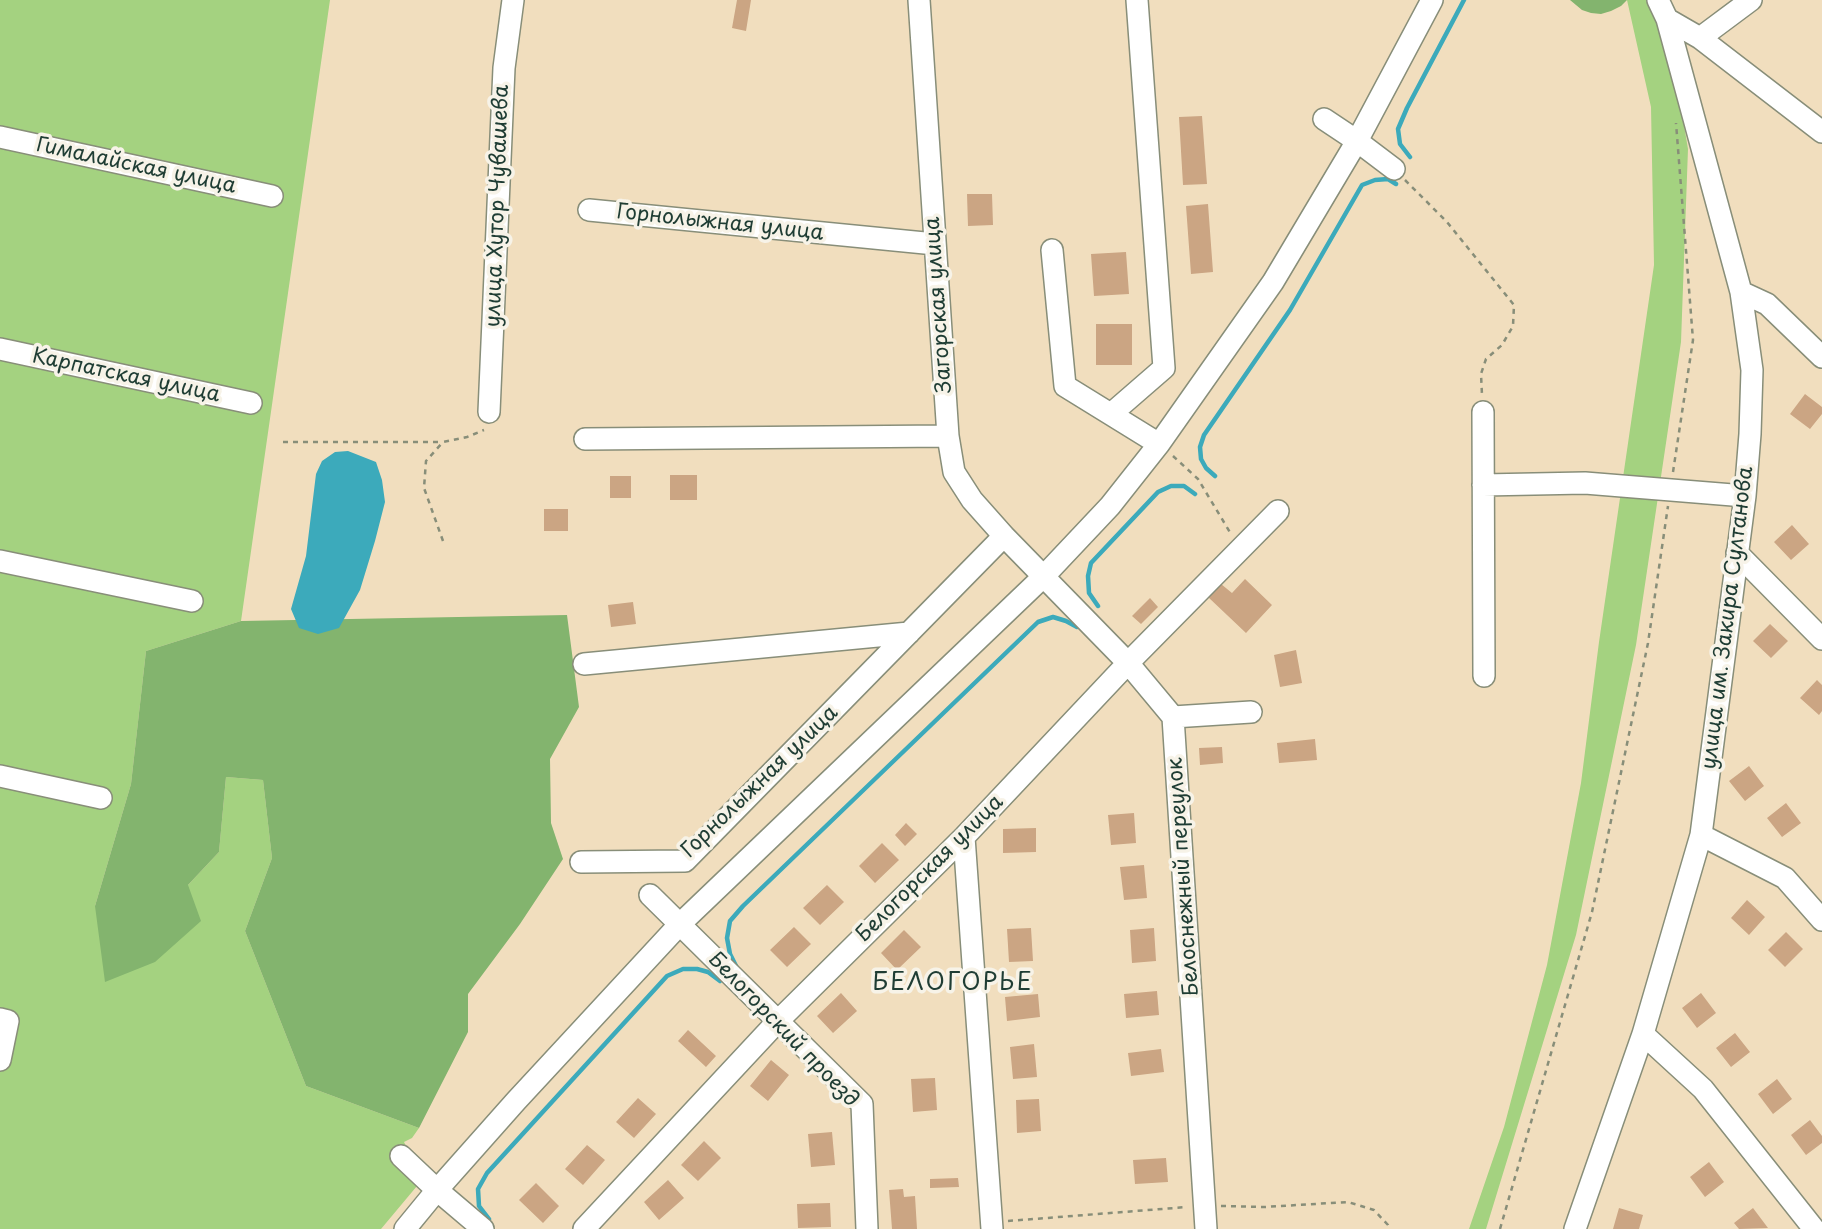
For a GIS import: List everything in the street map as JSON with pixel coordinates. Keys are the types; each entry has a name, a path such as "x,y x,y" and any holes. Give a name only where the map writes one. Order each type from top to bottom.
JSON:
{"street":[{"name":"улица Хутор Чувашева","path":"489,412 504,68 513,0"},
{"name":"Загорская улица","path":"919,0 948,436 954,472 972,500 1044,576"},
{"path":"1111,414 1164,368 1137,0"},
{"path":"405,1229 516,1101 679,925 1044,576 1110,506 1160,444 1273,282 1357,141 1432,0"},
{"path":"1700,38 1751,0"},
{"path":"1663,9 1822,132"},
{"name":"улица им. Закира Султанова","path":"1575,1229 1643,1034 1701,835 1745,496 1750,434 1752,370 1741,292 1663,9"},
{"path":"1324,119 1394,169"},
{"name":"Гималайская улица","path":"0,137 272,195"},
{"name":"Горнолыжная улица","path":"589,210 935,244"},
{"path":"1052,250 1065,386 1160,444"},
{"path":"1741,292 1767,304 1822,357"},
{"name":"Карпатская улица","path":"0,349 251,404"},
{"path":"1483,412 1484,676"},
{"path":"585,439 948,436"},
{"path":"1483,485 1585,483 1745,496"},
{"name":"Белогорская улица","path":"584,1229 777,1022 964,837 1128,663 1278,511"},
{"name":"Горнолыжная улица","path":"581,862 685,861 1004,536"},
{"path":"1737,554 1822,639"},
{"path":"0,561 192,601"},
{"path":"1044,576 1128,663 1173,717 1251,712"},
{"path":"584,664 909,633"},
{"name":"Белоснежный переулок","path":"1173,717 1206,1229"},
{"path":"0,776 101,798"},
{"path":"1701,835 1785,878 1822,920"},
{"path":"964,837 992,1229"},
{"name":"Белогорский проезд","path":"650,895 862,1104 867,1229"},
{"path":"0,1060 4,1020"},
{"path":"1643,1034 1703,1089 1814,1229"},
{"path":"401,1156 483,1229"}],"path":[{"path":"1500,1229 1592,912 1648,643 1693,340 1675,113"},
{"path":"1394,169 1447,222 1514,305 1513,326 1502,345 1486,359 1481,374 1483,412"},
{"path":"283,442 443,442 467,437 488,428 489,412"},
{"path":"443,442 426,461 424,488 443,541"},
{"path":"1160,444 1198,479 1231,534 1235,555"}],"green space":[{"path":"0,0 330,0 241,621 146,651 131,784 95,906 188,885 219,852 226,777 263,780 272,858 245,931 306,1086 419,1128 412,1138 404,1142 416,1166 417,1186 381,1229 0,1229"},
{"path":"1570,0 1627,0 1621,6 1601,14 1582,10"},
{"path":"1627,0 1652,0 1673,60 1688,149 1681,342 1636,645 1576,935 1486,1229 1469,1229 1504,1127 1547,965 1581,783 1654,265 1651,107"},
{"path":"567,615 579,707 550,759 551,823 563,859 520,924 468,994 468,1032 419,1128 306,1086 245,931 272,858 263,780 226,777 219,852 188,885 201,921 155,962 105,982 95,906 131,784 146,651 241,621"}],"water":[{"path":"348,451 376,462 385,502 360,590 339,628 318,634 299,628 291,609 306,556 316,474 322,461 335,452"}],"building":[{"path":"737,0 751,0 746,31 732,28"},
{"path":"1202,116 1207,184 1183,185 1179,117"},
{"path":"967,194 992,194 993,225 968,226"},
{"path":"1208,204 1213,272 1191,274 1186,206"},
{"path":"1126,252 1129,294 1094,296 1091,254"},
{"path":"1096,324 1132,324 1132,365 1096,365"},
{"path":"1805,394 1822,407 1822,414 1810,429 1790,414"},
{"path":"670,475 697,475 697,500 670,500"},
{"path":"610,476 631,476 631,498 610,498"},
{"path":"544,509 568,509 568,531 544,531"},
{"path":"1792,525 1809,544 1791,560 1774,542"},
{"path":"1245,579 1272,605 1246,633 1208,597 1221,584 1232,593"},
{"path":"1150,598 1158,607 1141,624 1132,616"},
{"path":"633,602 636,624 611,627 608,605"},
{"path":"1770,624 1788,641 1771,658 1753,641"},
{"path":"1296,650 1302,683 1280,687 1274,655"},
{"path":"1817,680 1822,685 1822,711 1819,715 1800,698"},
{"path":"1315,739 1317,760 1279,763 1277,743"},
{"path":"1222,747 1223,763 1200,765 1199,748"},
{"path":"1749,766 1764,786 1745,801 1729,781"},
{"path":"1786,803 1801,823 1782,837 1767,818"},
{"path":"1134,813 1136,843 1111,845 1108,815"},
{"path":"906,823 917,834 905,846 895,835"},
{"path":"1036,828 1036,852 1003,853 1003,829"},
{"path":"882,843 899,860 875,883 859,866"},
{"path":"1144,865 1147,898 1124,900 1120,867"},
{"path":"827,885 844,902 820,925 803,908"},
{"path":"1747,900 1765,917 1749,935 1731,918"},
{"path":"794,927 811,944 787,967 770,950"},
{"path":"1031,928 1033,961 1009,962 1007,929"},
{"path":"1154,928 1156,961 1132,963 1130,930"},
{"path":"904,930 921,947 897,970 881,953"},
{"path":"1786,932 1803,949 1785,967 1768,950"},
{"path":"1157,991 1159,1015 1126,1018 1124,994"},
{"path":"841,993 857,1011 833,1033 817,1016"},
{"path":"1701,993 1716,1013 1697,1028 1682,1008"},
{"path":"1038,994 1040,1017 1007,1021 1005,997"},
{"path":"688,1030 716,1056 706,1067 678,1041"},
{"path":"1735,1033 1750,1052 1731,1067 1716,1048"},
{"path":"1034,1044 1037,1077 1013,1079 1010,1047"},
{"path":"1161,1049 1164,1072 1131,1076 1128,1053"},
{"path":"771,1060 789,1075 768,1101 750,1086"},
{"path":"935,1078 937,1110 913,1112 911,1079"},
{"path":"1777,1079 1792,1099 1773,1114 1758,1094"},
{"path":"638,1098 656,1114 634,1138 616,1122"},
{"path":"1039,1099 1041,1131 1017,1133 1016,1100"},
{"path":"1810,1120 1822,1136 1822,1143 1806,1155 1791,1135"},
{"path":"832,1132 835,1165 811,1167 808,1134"},
{"path":"704,1141 721,1158 698,1181 681,1165"},
{"path":"587,1145 605,1160 583,1185 565,1169"},
{"path":"1166,1158 1168,1182 1135,1184 1133,1160"},
{"path":"1709,1162 1724,1182 1705,1197 1690,1177"},
{"path":"958,1178 959,1187 930,1188 930,1179"},
{"path":"668,1180 684,1198 659,1220 644,1202"},
{"path":"536,1183 559,1206 543,1223 519,1200"},
{"path":"903,1189 904,1197 915,1196 917,1229 892,1229 889,1190"},
{"path":"830,1203 831,1227 798,1228 797,1204"},
{"path":"1619,1208 1643,1215 1639,1229 1613,1229"},
{"path":"1753,1208 1768,1228 1739,1229 1734,1223"}],"waterway":[{"path":"1410,157 1400,144 1398,129 1464,0"},
{"path":"1215,476 1201,459 1200,447 1204,435 1290,310 1362,185 1388,179 1396,184"},
{"path":"1098,606 1089,593 1088,576 1091,563 1158,492 1171,486 1184,486 1195,494"},
{"path":"736,966 727,938 730,921 743,906 1038,622 1053,617 1077,627"},
{"path":"489,1219 479,1206 478,1189 487,1173 667,976 683,969 697,969 708,972 720,981"}],"district":[{"name":"БЕЛОГОРЬЕ","path":"953,983"}]}
